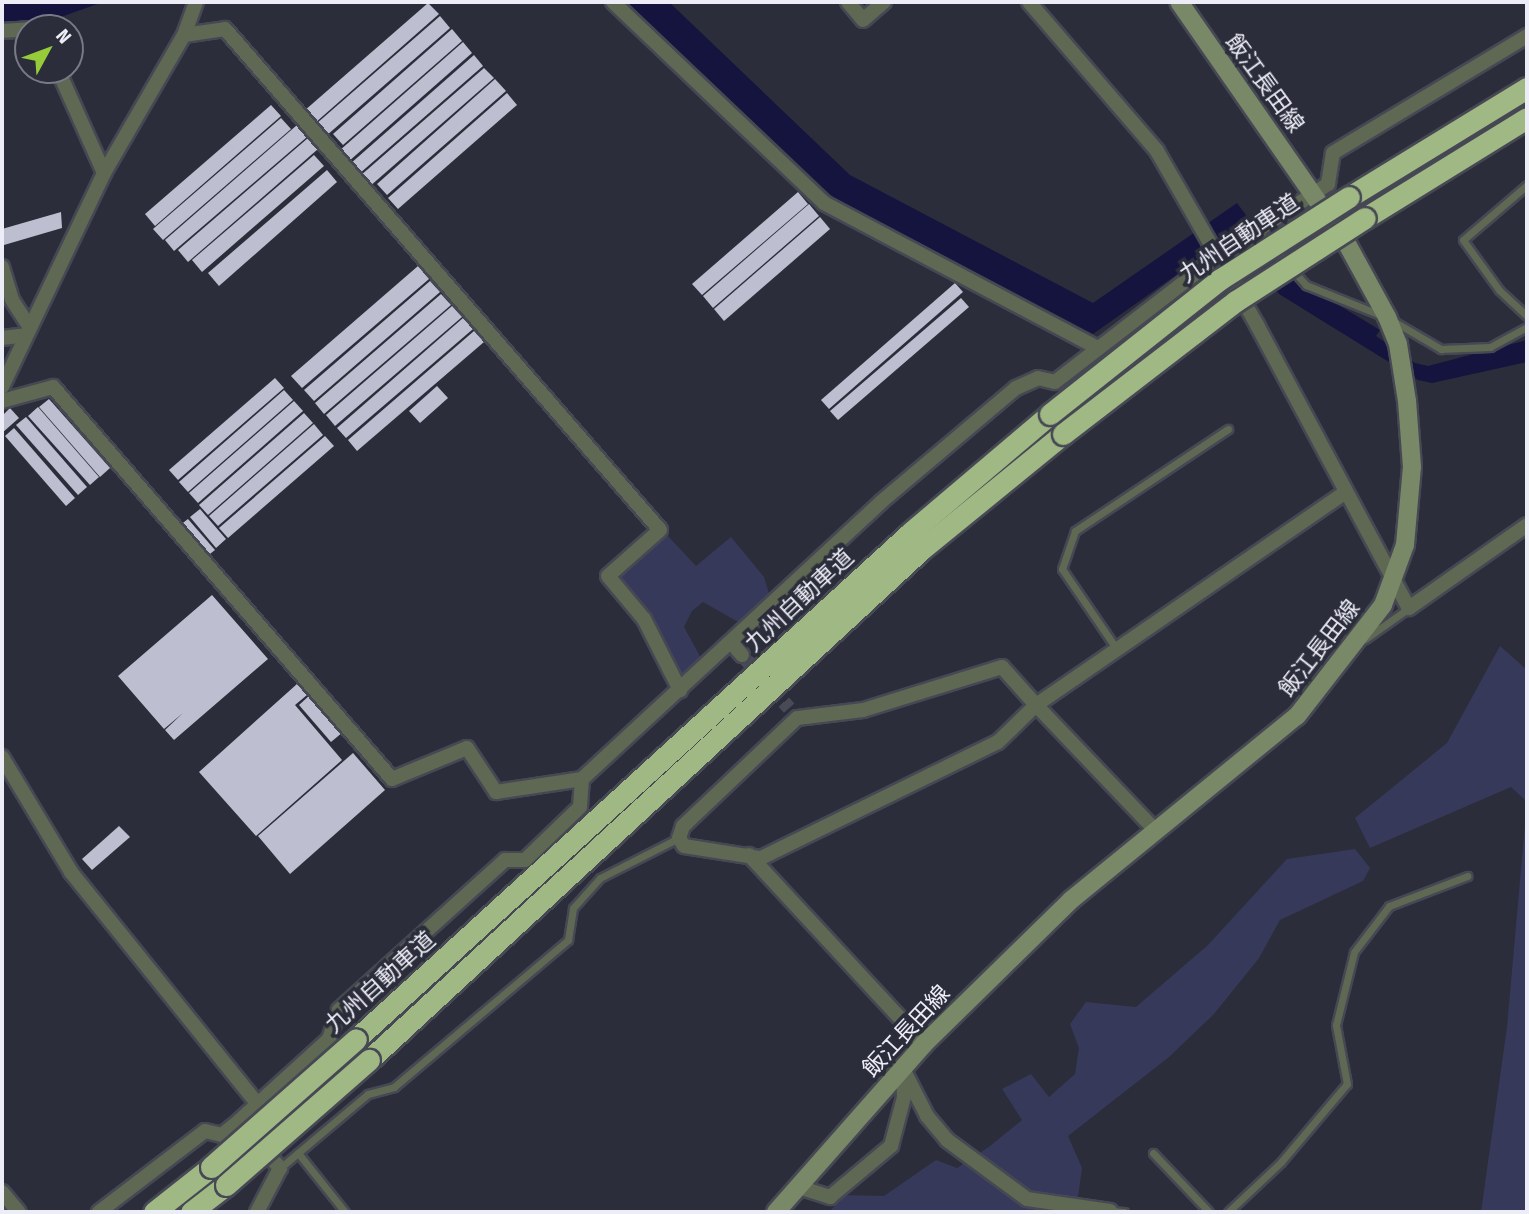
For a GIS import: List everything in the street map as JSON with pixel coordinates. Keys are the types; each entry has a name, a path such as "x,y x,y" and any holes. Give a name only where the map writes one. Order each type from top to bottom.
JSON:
{"highway":[{"name":"九州自動車道","path":"613,821 911,532 1050,414 1219,280 1527,88"},
{"name":"九州自動車道","path":"153,1212 211,1167 356,1039 529,897 922,549 1063,434 1236,301 1527,118"},
{"name":"九州自動車道","path":"191,1212 226,1185 369,1060 529,897"}],"main road":[{"name":"飯江長田線","path":"776,1212 924,1044 1071,900 1297,716 1355,646 1383,604 1405,545 1412,467 1403,373 1387,317 1313,193 1179,2"}],"street":[{"path":"2,387 104,173 184,35 196,2"},
{"path":"613,2 824,203 1098,348"},
{"path":"848,2 863,20 884,2"},
{"path":"1028,2 1157,151 1409,608 1527,525"},
{"path":"184,35 225,29 660,530 608,576 644,619 680,690"},
{"path":"2,401 53,387 392,779 467,748 496,792 582,779 881,502 1016,388 1038,378 1055,382 1216,254 1328,184 1333,153 1527,36"},
{"path":"64,84 104,173"},
{"path":"2,267 12,300 27,331"},
{"path":"2,338 27,331"},
{"path":"1156,831 1035,705 1002,667 863,710 793,713 683,826 679,838 684,846 761,858 998,742 1035,705 1118,651 1346,492"},
{"path":"731,642 742,655"},
{"path":"2,757 71,872 257,1103"},
{"path":"99,1212 205,1131 222,1135 239,1121 329,1039 339,1010 505,860 524,860 580,807 582,779"},
{"path":"748,854 781,883 924,1044"},
{"path":"799,1187 830,1197 891,1146 904,1097 903,1069"},
{"path":"903,1069 927,1116 947,1140 1027,1199 1117,1212"},
{"path":"239,1121 280,1168 257,1212"},
{"path":"2,1192 19,1212"}],"lane":[{"path":"1527,186 1463,240 1499,290 1527,316"},
{"path":"1258,229 1306,285 1387,317 1441,349 1490,347 1527,327"},
{"path":"1118,651 1062,569 1075,531 1228,429"},
{"path":"1355,646 1409,608"},
{"path":"280,1168 368,1094 394,1087 568,940 573,908 600,878 679,838"},
{"path":"1228,1212 1281,1162 1347,1084 1336,1024 1354,952 1389,906 1467,876"},
{"path":"298,1153 345,1212"},
{"path":"1153,1153 1209,1212"}],"shaded area":[{"path":"2,2 103,2 69,14 14,14 14,26 2,27"},
{"path":"627,2 669,2 850,175 1093,303 1237,203 1292,277 1380,330 1376,336 1415,363 1428,366 1527,340 1527,362 1432,383 1418,380 1279,294 1234,234 1093,334 834,198"},
{"path":"667,535 696,566 731,537 764,577 770,597 740,623 703,602 692,611 684,627 702,660 682,679 616,580"},
{"path":"1500,646 1527,670 1527,802 1511,787 1370,848 1355,818 1447,743"},
{"path":"1527,802 1527,1212 1481,1212 1507,1027"},
{"path":"1355,849 1370,868 1363,881 1280,920 1259,958 1214,1014 1169,1057 1068,1136 1082,1168 1076,1212 829,1212 845,1195 884,1196 936,1160 957,1168 990,1146 1022,1120 1002,1089 1031,1074 1049,1097 1075,1074 1079,1048 1070,1024 1086,1002 1136,1007 1208,945 1287,859"}],"building":[{"path":"428,3 439,14 315,123 304,111"},
{"path":"440,16 450,28 326,136 316,124"},
{"path":"452,29 462,41 343,145 333,134"},
{"path":"463,42 472,53 348,162 339,151"},
{"path":"474,55 483,66 359,174 350,164"},
{"path":"484,68 494,78 369,187 360,176"},
{"path":"495,79 506,91 387,195 377,184"},
{"path":"507,93 517,105 398,209 388,198"},
{"path":"271,105 281,116 155,226 145,214"},
{"path":"281,118 291,129 163,240 153,229"},
{"path":"297,125 307,137 174,251 165,240"},
{"path":"308,138 318,149 188,262 178,250"},
{"path":"314,155 324,166 202,272 192,260"},
{"path":"327,170 337,182 219,286 208,273"},
{"path":"798,192 808,204 702,295 692,284"},
{"path":"809,204 819,216 713,308 703,296"},
{"path":"61,212 62,228 4,245 2,229"},
{"path":"820,217 830,229 724,321 714,309"},
{"path":"418,266 429,279 302,388 291,376"},
{"path":"430,281 440,292 314,401 304,390"},
{"path":"955,283 963,292 829,409 821,400"},
{"path":"441,294 451,305 324,414 315,403"},
{"path":"961,298 969,307 838,420 830,411"},
{"path":"452,306 462,317 335,426 326,415"},
{"path":"463,318 473,329 346,438 337,428"},
{"path":"474,331 484,342 357,451 348,440"},
{"path":"275,378 284,388 178,480 169,470"},
{"path":"437,386 448,398 420,423 409,411"},
{"path":"284,390 293,400 188,492 179,482"},
{"path":"49,399 110,468 100,477 39,407"},
{"path":"294,401 303,411 198,503 189,493"},
{"path":"38,407 99,477 90,485 28,416"},
{"path":"10,408 19,418 2,433 2,416"},
{"path":"304,413 313,423 208,515 199,505"},
{"path":"26,417 87,487 78,495 16,425"},
{"path":"314,424 323,435 218,526 209,516"},
{"path":"14,428 75,498 66,506 5,436"},
{"path":"325,436 334,446 228,538 219,528"},
{"path":"200,509 226,539 216,548 190,517"},
{"path":"188,519 215,550 206,557 179,526"},
{"path":"212,595 268,659 174,740 165,730 183,713 164,729 118,676"},
{"path":"297,684 307,695 295,705 342,760 256,836 199,772"},
{"path":"310,695 343,732 331,742 299,705"},
{"path":"353,753 385,790 290,874 258,836"},
{"path":"119,826 130,837 92,870 82,859"}],"tunnel":[{"path":"742,655 789,708"}]}
